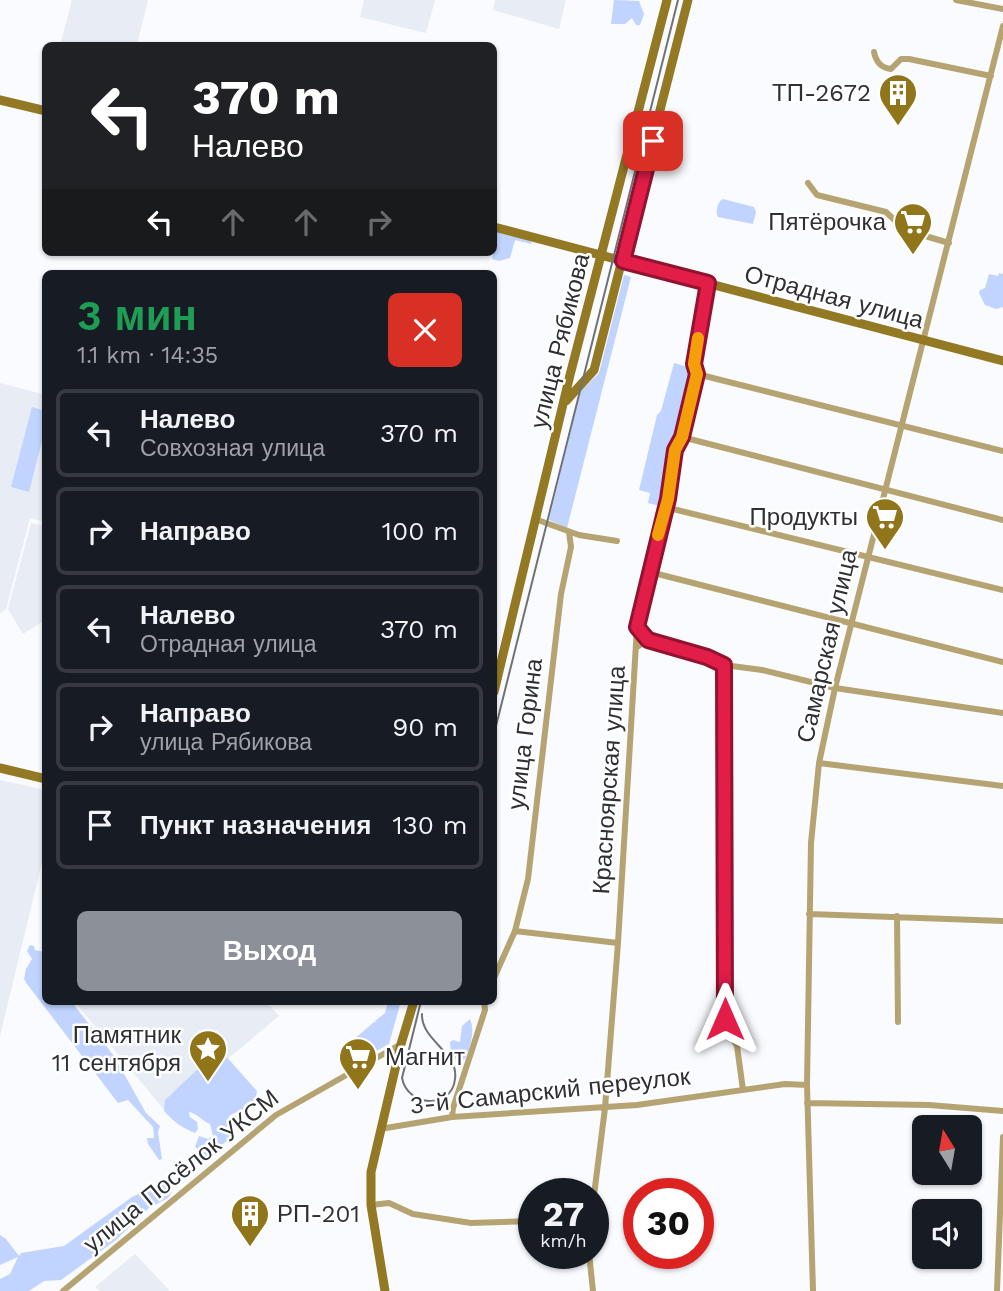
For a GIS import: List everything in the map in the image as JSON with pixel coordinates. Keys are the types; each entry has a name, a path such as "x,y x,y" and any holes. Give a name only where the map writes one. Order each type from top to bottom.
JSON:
{"main road":[{"name":"улица Рябикова","path":"497,680 563,405 667,0"},
{"name":"улица Рябикова","path":"563,405 594,369 688,0"},
{"path":"0,100 42,110"},
{"name":"Отрадная улица","path":"497,228 1003,361"},
{"path":"0,768 42,778"},
{"path":"385,1291 371,1205 371,1172 413,1005"}],"street":[{"path":"956,0 1003,9"},
{"name":"Самарская улица","path":"813,1291 807,1085 812,824 819,763 835,688 1003,26"},
{"path":"874,52 877,63 886,69 891,69 901,60 909,59 991,76"},
{"path":"808,183 817,195 886,212 905,230 949,243"},
{"name":"Красноярская улица","path":"596,1178 605,1108 618,943 637,627 665,507 675,450 682,437 697,374 694,364 708,283"},
{"path":"697,374 1003,451"},
{"path":"682,437 1003,520"},
{"path":"665,507 1003,590"},
{"path":"536,519 569,532 617,541"},
{"name":"улица Горина","path":"497,971 515,931 528,879 561,594 571,547 569,532"},
{"path":"650,572 1003,662"},
{"path":"637,627 648,640 707,657 724,665 762,670 835,688 1003,713"},
{"path":"637,647 648,640"},
{"path":"724,665 725,1019 727,1029 737,1046 743,1090"},
{"path":"819,763 1003,786"},
{"path":"809,914 1003,921"},
{"path":"897,916 898,1022"},
{"path":"515,931 618,943"},
{"path":"453,1117 453,1108 484,1005"},
{"name":"улица Посёлок УКСМ","path":"63,1291 276,1115 401,1044"},
{"name":"3-й Самарский переулок","path":"380,1129 453,1117 605,1108 785,1084 807,1085"},
{"path":"807,1103 929,1105 1003,1111"},
{"path":"997,1291 1003,1137"},
{"path":"371,1205 389,1203 414,1214 471,1223 518,1222"},
{"path":"591,1269 593,1291"}],"shaded area":[{"path":"72,0 148,0 138,42 61,42"},
{"path":"364,0 435,0 426,33 360,17"},
{"path":"495,0 566,0 559,29 493,10"},
{"path":"614,0 639,1 644,14 640,25 636,25 632,18 625,24 611,24"},
{"path":"723,199 754,207 756,212 753,224 718,217 718,206"},
{"path":"497,232 532,241 531,244 515,240 510,258 499,261 492,259 493,256 497,256"},
{"path":"999,273 1003,274 1003,307 996,309 985,305 979,293 985,288 989,274 998,276"},
{"path":"624,275 631,277 567,528 549,520 580,392 599,373"},
{"path":"674,363 691,368 660,506 648,503 650,493 639,490 657,415 661,411"},
{"path":"0,383 42,394 42,521 30,518 6,609 0,613"},
{"path":"32,407 42,410 42,441 29,492 11,487"},
{"path":"31,523 42,525 42,622 23,634 8,609"},
{"path":"0,780 42,789 42,862 0,1036"},
{"path":"30,945 42,951 42,1004 24,979 32,959 27,951"},
{"path":"43,1005 74,1005 114,1056 146,1113 160,1126 158,1132 162,1159 159,1160 148,1144 147,1138 154,1138 153,1127 128,1100 118,1103"},
{"path":"77,1005 269,1005 279,1016 165,1111"},
{"path":"387,1005 400,1005 389,1044 360,1060 353,1050 352,1041 385,1013"},
{"path":"470,1019 472,1033 469,1049 465,1059 457,1061 451,1053 450,1042 460,1042 462,1026"},
{"path":"224,1054 257,1091 256,1097 247,1108 229,1116 235,1132 207,1156 195,1147 199,1136 208,1139 213,1136 210,1124 189,1112 190,1117 197,1122 198,1129 195,1133 186,1129 164,1111 165,1100 201,1067"},
{"path":"163,1182 172,1192 168,1198 149,1208 116,1240 61,1280 44,1281 29,1291 0,1291 0,1279 10,1274 18,1257 0,1265 0,1235 19,1256 21,1253 64,1246 132,1197"},
{"path":"135,1254 170,1291 100,1291 95,1287"}],"tram line":[{"path":"497,722 678,0"},
{"path":"420,1005 402,1078 412,1095 430,1101 438,1100 452,1089 455,1070 446,1054 427,1032 422,1014"}],"slow traffic":[{"path":"658,535 668,499 675,450 682,437 697,374 694,364 698,338"}],"place":[{"name":"ТП-2672","path":"898,127"},
{"name":"Пятёрочка","path":"913,256"},
{"name":"Продукты","path":"885,551"},
{"name":"Памятник 11 сентября","path":"208,1083"},
{"name":"Магнит","path":"358,1091"},
{"name":"РП-201","path":"250,1248"}],"route":[{"path":"653,141 623,261 708,283 694,364 697,374 682,437 675,450 668,499 637,627 648,640 707,657 724,665 725,1019"}]}
